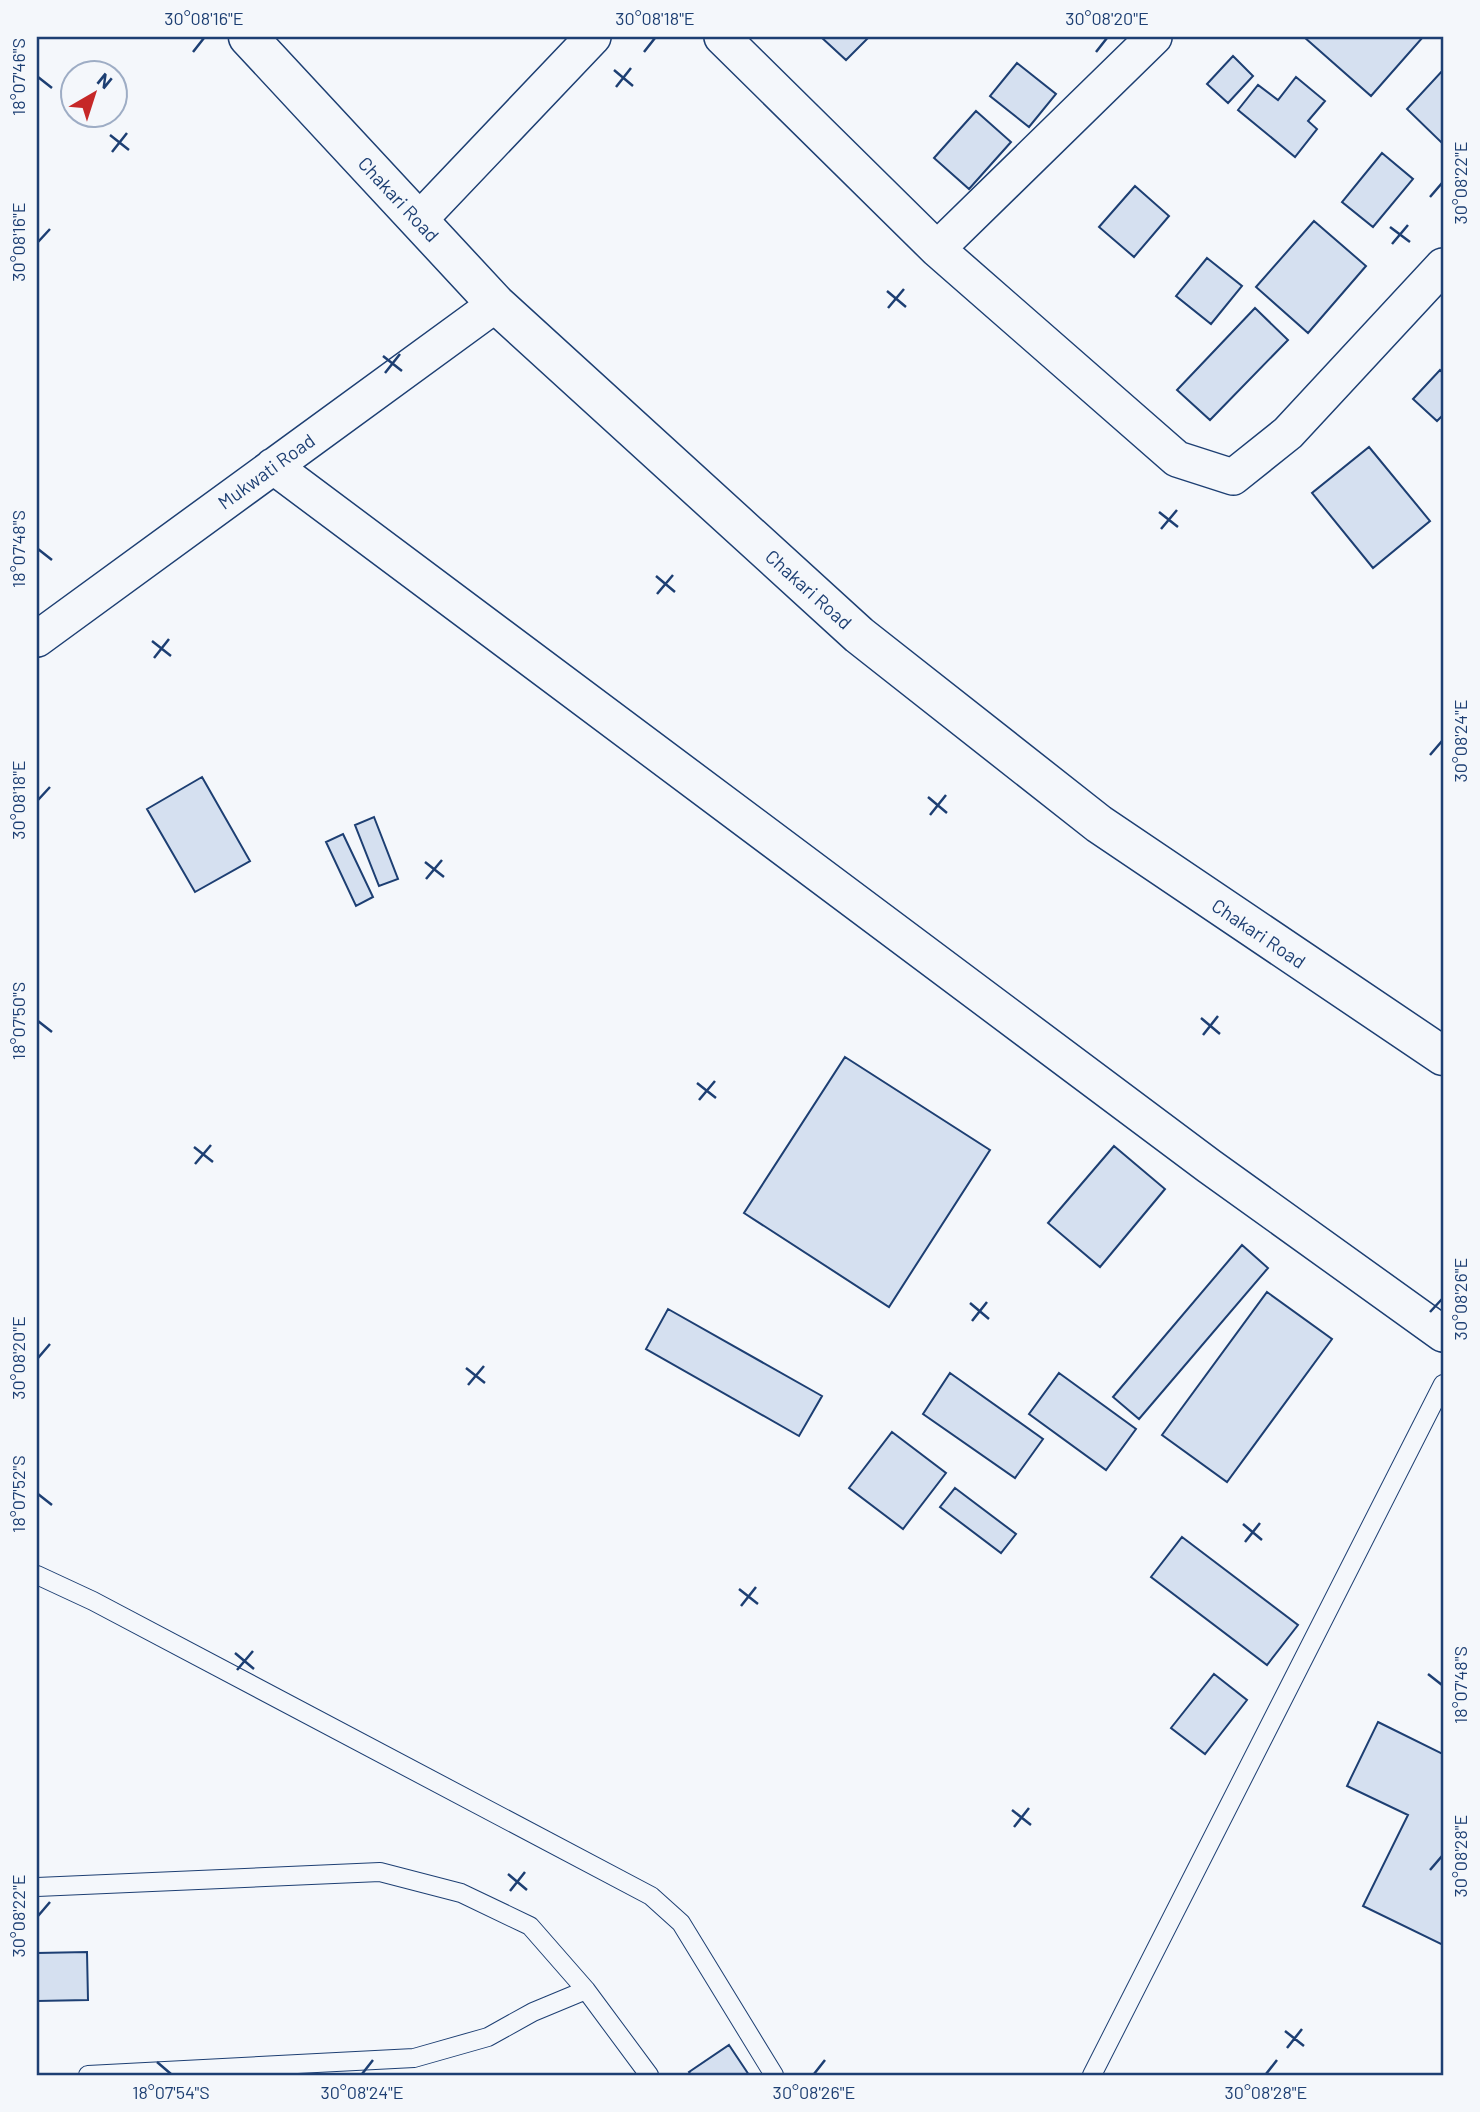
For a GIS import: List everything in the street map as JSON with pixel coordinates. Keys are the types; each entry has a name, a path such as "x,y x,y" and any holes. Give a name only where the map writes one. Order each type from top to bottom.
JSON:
{"main road":[{"name":"Chakari Road","path":"248,37 496,304 859,635 1098,824 1443,1056"}],"street":[{"path":"419,220 593,37"},
{"path":"722,37 937,249 1177,459 1233,477 1288,433 1443,266"},
{"path":"937,249 1154,37"},
{"name":"Mukwati Road","path":"37,639 496,304"},
{"path":"272,466 1198,1158 1443,1334"}],"lane":[{"path":"1092,2075 1443,1384"},
{"path":"37,1575 105,1607 651,1896 681,1923 774,2075"},
{"path":"37,1887 380,1872 461,1893 530,1926 586,1990 649,2075"},
{"path":"88,2075 414,2059 488,2037 533,2012 586,1990"}],"building":[{"path":"821,37 869,37 846,60"},
{"path":"1304,37 1423,37 1371,96"},
{"path":"1233,56 1253,76 1228,103 1207,84"},
{"path":"1017,63 1056,94 1029,127 990,96"},
{"path":"1443,70 1443,144 1407,109"},
{"path":"1296,77 1325,101 1308,121 1317,129 1295,157 1238,110 1258,85 1278,100"},
{"path":"976,111 1011,142 969,189 934,158"},
{"path":"1382,153 1413,179 1373,227 1342,202"},
{"path":"1135,186 1169,216 1134,257 1099,227"},
{"path":"1314,221 1366,266 1308,333 1256,287"},
{"path":"1207,258 1242,286 1211,324 1176,296"},
{"path":"1255,308 1288,340 1210,420 1177,390"},
{"path":"1440,370 1443,373 1443,415 1437,421 1413,399"},
{"path":"1369,447 1430,521 1373,568 1312,493"},
{"path":"202,777 250,861 195,892 147,809"},
{"path":"374,817 398,879 379,886 355,825"},
{"path":"343,834 373,897 356,906 326,842"},
{"path":"845,1057 990,1150 889,1307 744,1213"},
{"path":"1114,1146 1165,1189 1100,1267 1048,1223"},
{"path":"1242,1245 1268,1268 1139,1419 1113,1397"},
{"path":"1267,1292 1332,1339 1227,1482 1162,1435"},
{"path":"668,1309 822,1396 799,1436 646,1349"},
{"path":"950,1373 1043,1439 1015,1478 923,1414"},
{"path":"1059,1373 1136,1429 1106,1470 1029,1414"},
{"path":"892,1432 946,1473 903,1529 849,1488"},
{"path":"955,1488 1016,1534 1001,1553 940,1507"},
{"path":"1182,1537 1298,1625 1267,1665 1151,1577"},
{"path":"1214,1674 1247,1700 1205,1754 1171,1728"},
{"path":"1378,1722 1443,1754 1443,1945 1363,1906 1408,1815 1347,1786"},
{"path":"87,1952 88,2000 37,2001 37,1953"},
{"path":"729,2045 749,2075 691,2075 689,2072"}]}
